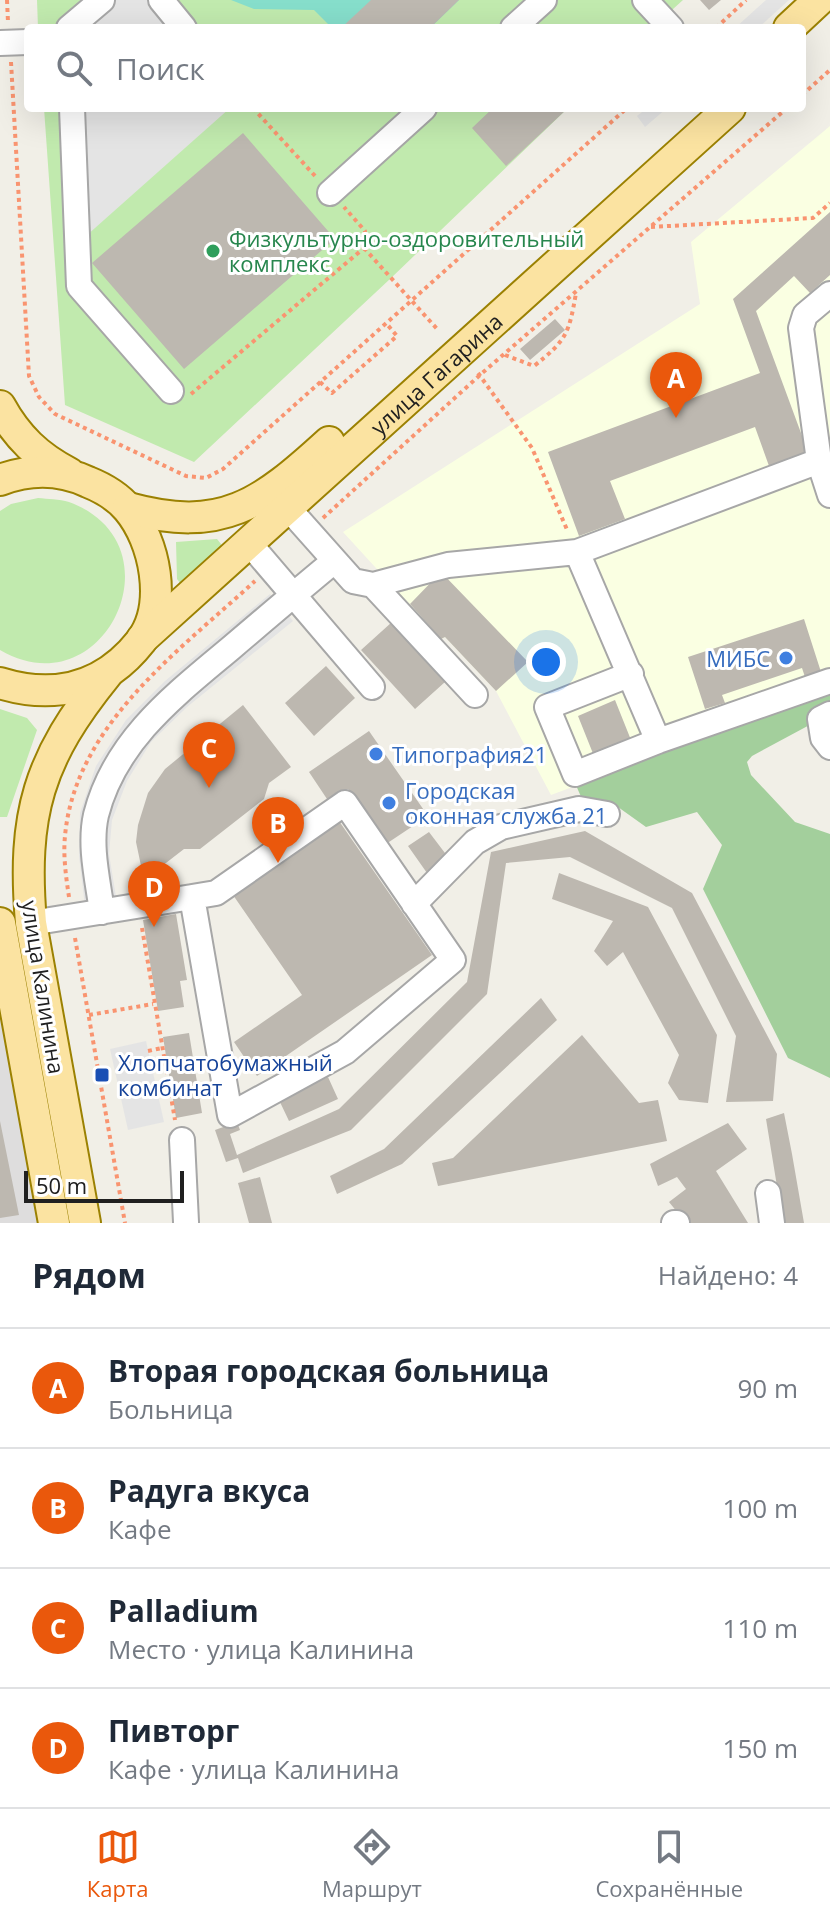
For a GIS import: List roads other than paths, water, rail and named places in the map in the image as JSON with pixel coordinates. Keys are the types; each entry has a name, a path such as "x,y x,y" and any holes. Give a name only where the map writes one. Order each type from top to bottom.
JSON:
{"main road":[{"path":"797,24 825,11"},
{"path":"806,37 825,11"},
{"name":"улица Гагарина","path":"128,508 160,517 187,520 236,510 267,494 306,463 697,112"},
{"name":"улица Гагарина","path":"142,639 726,112"},
{"path":"0,406 10,425 47,462 105,489 128,508 153,560 155,588 152,615 142,639"},
{"path":"0,480 42,471 74,475"},
{"name":"улица Калинина","path":"85,1223 31,923 27,875 30,829 47,765 61,737 77,711 107,674 142,639"},
{"path":"0,683 26,691 55,691 81,686 107,674"},
{"name":"улица Калинина","path":"0,923 54,1223"}],"lane":[{"path":"68,0 69,24"},
{"path":"74,24 102,0"},
{"path":"161,0 181,24"},
{"path":"517,24 544,0"},
{"path":"645,0 667,24"},
{"path":"72,112 79,286 171,391"},
{"path":"330,193 420,112"},
{"path":"830,294 805,315 801,328 819,461 830,495"},
{"path":"288,508 353,581 373,585 448,565 577,552 819,461"},
{"path":"249,543 372,687"},
{"path":"577,552 658,741"},
{"path":"102,912 94,855 95,817 112,772 138,731 333,562"},
{"path":"373,585 475,695"},
{"path":"631,674 547,707 575,774 658,741 830,681"},
{"path":"830,714 820,719 823,738 830,747"},
{"path":"31,923 216,893 345,803 453,960 345,1052 230,1115 192,897"},
{"path":"414,904 475,842 501,827 579,809 607,814"},
{"path":"178,1130 186,1223"},
{"path":"768,1193 772,1223"}],"place":[{"name":"Физкультурно-оздоровительный комплекс","path":"213,251"},
{"name":"Вторая городская больница","path":"676,418"},
{"name":"МИБС","path":"786,658"},
{"name":"Типография21","path":"376,754"},
{"name":"Palladium","path":"209,788"},
{"name":"Городская оконная служба 21","path":"389,803"},
{"name":"Радуга вкуса","path":"278,863"},
{"name":"Пивторг","path":"154,927"},
{"name":"Хлопчатобумажный комбинат","path":"102,1075"}]}
